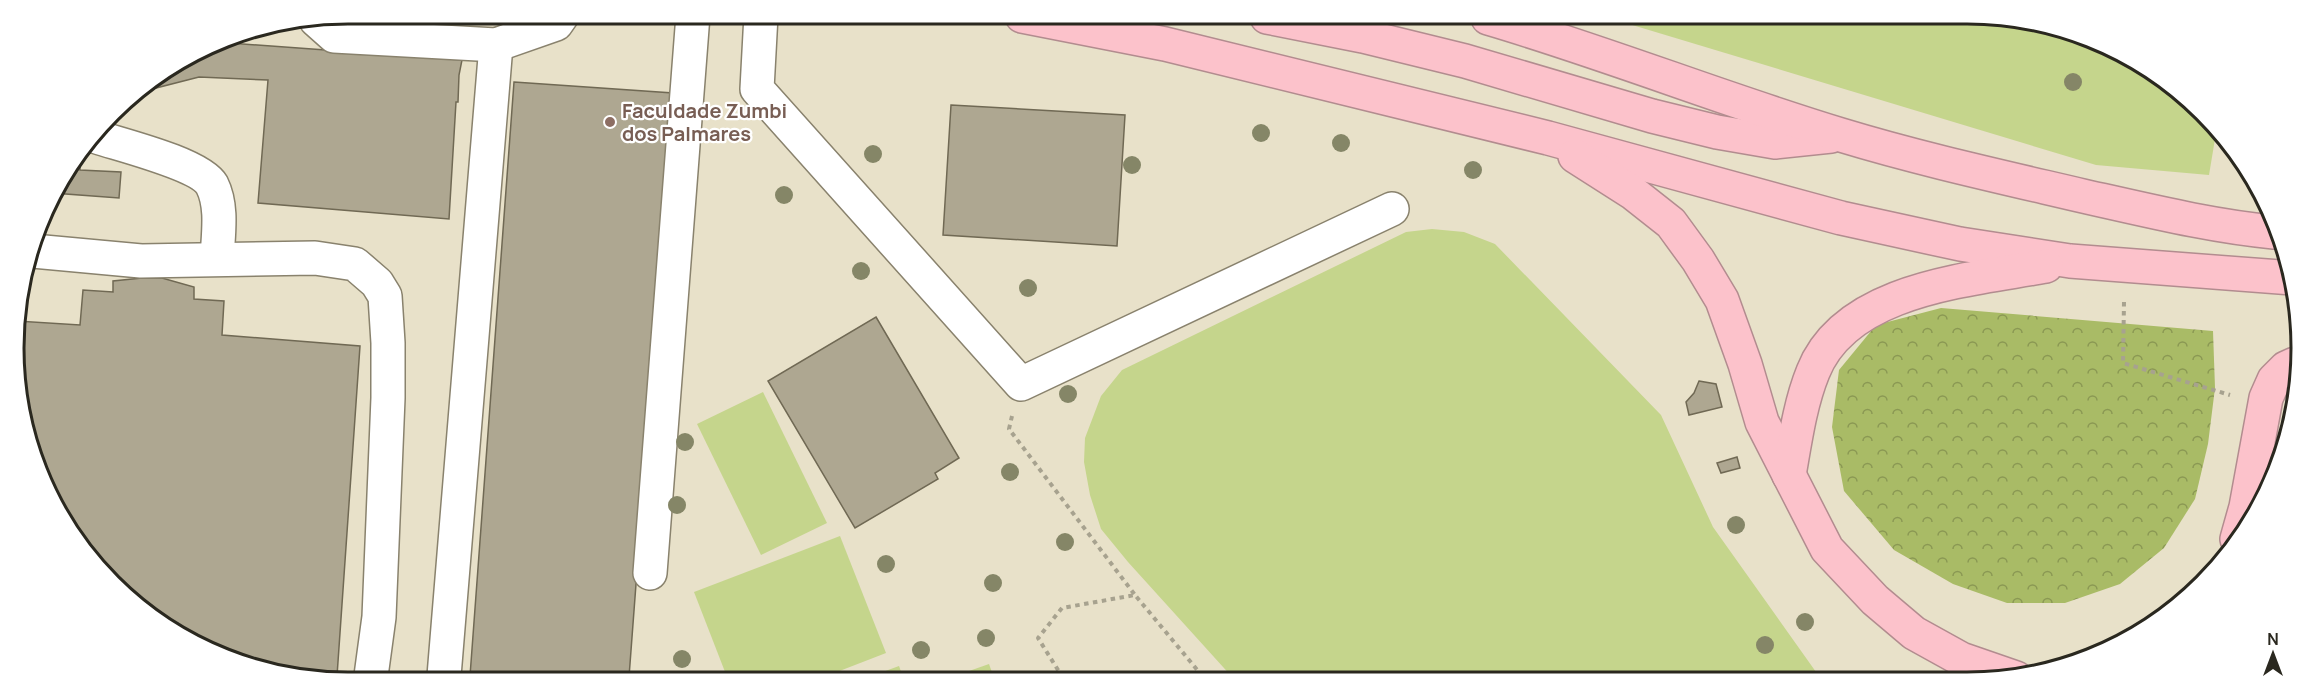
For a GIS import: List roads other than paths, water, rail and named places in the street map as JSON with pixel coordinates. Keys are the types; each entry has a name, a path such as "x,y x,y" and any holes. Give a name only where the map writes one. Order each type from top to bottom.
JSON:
{"highway":[{"path":"1063,24 1166,44 1548,138 1841,218 1960,244 2070,261 2283,277"},
{"path":"1302,24 1363,36 1464,61 1652,116 1717,132 1775,142 1841,135"},
{"path":"1508,24 1841,135 2092,198 2240,229 2269,232"},
{"path":"1548,138 1633,193 1671,223 1698,260 1722,300 1745,364 1762,422 1827,549 1875,600 1914,633 1961,659 1997,670"},
{"path":"1789,475 1804,401 1813,371 1825,350 1847,327 1878,306 1911,292 1961,280 2070,261"},
{"path":"2243,517 2266,398 2274,380 2290,366"}],"lane":[{"path":"322,25 334,36 496,45 556,24"},
{"path":"650,573 692,24"},
{"path":"761,24 757,89 1021,384 1392,209"},
{"path":"444,672 496,45"},
{"path":"101,138 176,162 211,182 219,224 217,259"},
{"path":"39,252 141,261 315,258 355,264 377,283 385,296 388,398 379,616 372,672"}],"place":[{"name":"Faculdade Zumbi dos Palmares","path":"610,122"}]}
